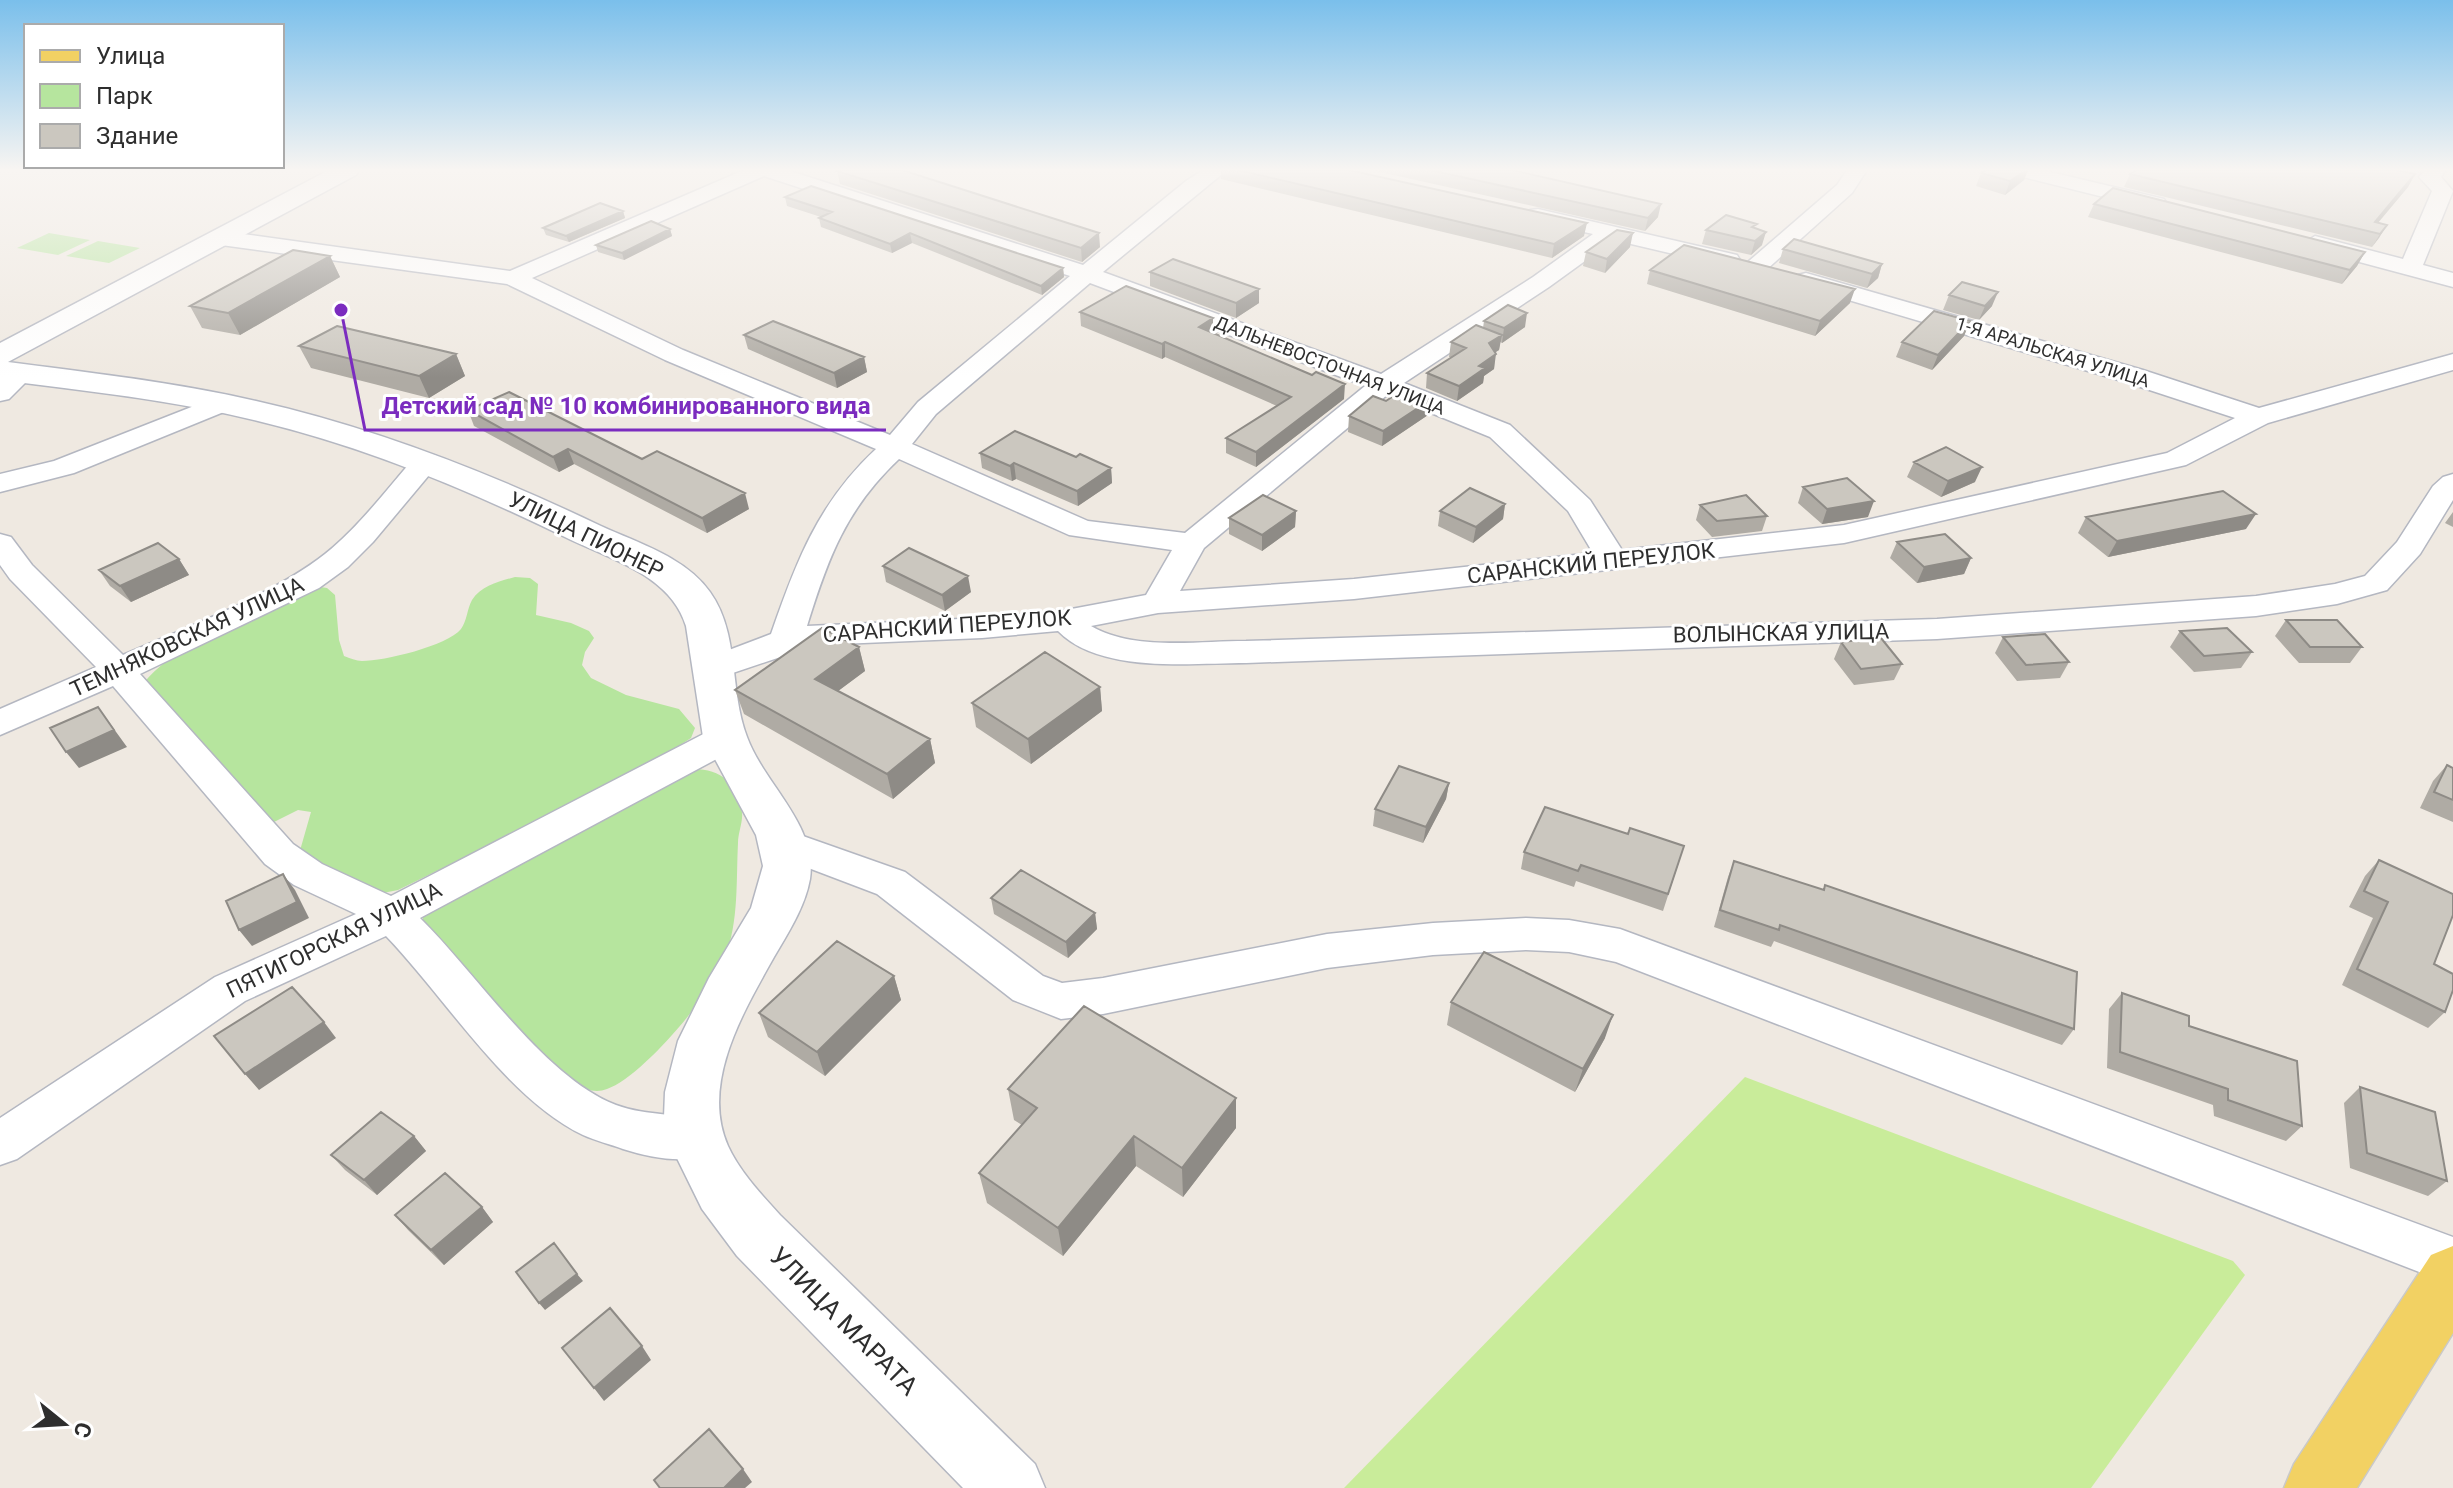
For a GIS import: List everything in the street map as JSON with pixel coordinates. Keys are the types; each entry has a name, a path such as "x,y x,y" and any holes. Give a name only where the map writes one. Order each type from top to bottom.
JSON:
{"main road":[{"path":"2318,1488 2453,1276"}],"street":[{"name":"УЛИЦА ПИОНЕР","path":"5,373 219,239"},
{"path":"232,239 513,278 674,355 895,447 1080,529 1192,543"},
{"path":"513,278 601,239"},
{"name":"ДАЛЬНЕВОСТОЧНАЯ УЛИЦА","path":"981,239 1087,274 1384,384 1500,431 1580,506 1613,561"},
{"path":"785,641 810,566 830,523 863,477 895,447 927,408 1128,239"},
{"path":"1158,603 1192,543 1384,384 1541,282 1600,239"},
{"name":"1-Я АРАЛЬСКАЯ УЛИЦА","path":"1647,239 1757,266 2134,376 2258,417"},
{"path":"1757,266 1787,239"},
{"path":"2300,239 2453,280"},
{"path":"2411,267 2422,239"},
{"name":"САРАНСКИЙ ПЕРЕУЛОК","path":"712,669 785,641 816,634 982,628 1066,620 1158,603 1354,589 1844,534 2176,459 2258,417 2453,362"},
{"name":"УЛИЦА ПИОНЕР","path":"5,373 158,391 222,403 325,429 426,462 560,520 674,579 699,603 726,738 783,843 787,865 778,902 739,972 705,1043 694,1082 696,1139"},
{"path":"0,483 64,467 222,403"},
{"name":"ТЕМНЯКОВСКАЯ УЛИЦА","path":"0,723 308,581 337,560 362,536 426,462"},
{"name":"ВОЛЫНСКАЯ УЛИЦА","path":"1066,620 1081,635 1115,648 1152,652 1246,652 1937,629 2256,606 2337,594 2376,583 2409,547 2443,492 2453,483"},
{"path":"0,543 10,579 118,670 194,760 296,870 362,899 390,916 558,1096 599,1121 637,1136 696,1139"},
{"name":"ПЯТИГОРСКАЯ УЛИЦА","path":"0,1144 230,989 311,956 726,738"},
{"path":"783,843 891,883 1028,988 1061,1001 1103,996 1327,951 1433,939 1526,934 1569,936 1620,946 2453,1261"},
{"name":"УЛИЦА МАРАТА","path":"696,1139 722,1188 766,1242 1011,1488"}],"green space":[{"path":"35,239 90,240 58,255 17,248"},
{"path":"98,241 140,248 109,263 66,256"},
{"path":"515,577 530,578 538,584 536,615 571,623 589,631 594,638 585,652 582,665 591,678 626,695 679,709 695,728 691,738 642,770 398,890 383,893 299,854 311,812 298,810 272,823 239,787 237,780 218,771 140,688 173,656 195,642 314,586 327,588 335,595 339,640 344,656 362,661 414,651 454,635 463,626 470,604 480,591"},
{"path":"694,769 712,772 727,780 740,803 742,816 735,915 725,958 692,1012 657,1052 622,1081 607,1089 587,1089 557,1071 423,925 423,915"},
{"path":"1745,1077 2233,1261 2245,1275 2091,1488 1344,1488"}],"building":[{"path":"609,239 649,239 622,253 596,245"},
{"path":"878,239 898,239 890,244"},
{"path":"926,239 975,239 1063,268 1041,286"},
{"path":"1054,239 1091,239 1081,248"},
{"path":"1535,239 1561,239 1554,244"},
{"path":"1604,239 1627,239 1607,259 1586,252"},
{"path":"1796,239 1882,264 1872,274 1783,249"},
{"path":"2231,239 2316,239 2365,252 2350,270"},
{"path":"1684,245 1855,289 1820,321 1650,270"},
{"path":"293,250 330,256 228,313 190,306"},
{"path":"1173,259 1259,289 1236,303 1150,272"},
{"path":"1962,282 1998,292 1985,306 1949,295"},
{"path":"1126,286 1213,318 1199,327 1312,375 1316,372 1345,384 1256,452 1226,438 1291,397 1165,342 1162,344 1080,312"},
{"path":"1508,305 1527,313 1504,328 1484,321"},
{"path":"1934,311 1970,321 1938,355 1902,342"},
{"path":"773,321 864,357 834,373 744,335"},
{"path":"1476,325 1502,335 1489,343 1496,354 1479,366 1485,368 1459,386 1427,373 1466,348 1451,342"},
{"path":"337,326 456,354 419,376 299,346"},
{"path":"1404,389 1430,400 1383,431 1349,416 1373,396 1386,401"},
{"path":"509,392 642,459 657,451 745,493 702,518 568,449 553,457 468,410"},
{"path":"1015,431 1111,468 1077,491 1014,463 1010,466 980,453"},
{"path":"1946,447 1982,467 1948,481 1914,462"},
{"path":"1847,478 1874,501 1827,509 1803,487"},
{"path":"1470,488 1505,504 1476,527 1440,511"},
{"path":"2223,491 2256,514 2117,541 2086,517"},
{"path":"1263,495 1296,511 1262,535 1229,518"},
{"path":"1746,495 1767,516 1717,521 1700,505"},
{"path":"1945,534 1971,558 1924,567 1897,542"},
{"path":"158,543 179,559 120,586 99,570"},
{"path":"909,548 968,576 942,595 883,566"},
{"path":"2286,620 2337,620 2362,647 2310,647"},
{"path":"822,628 859,647 815,679 930,739 887,774 735,690"},
{"path":"2227,628 2252,652 2204,656 2180,631"},
{"path":"2045,634 2069,662 2026,665 2003,637"},
{"path":"1881,638 1902,664 1861,669 1841,642"},
{"path":"1045,652 1100,687 1028,739 972,703"},
{"path":"98,707 114,730 66,752 50,728"},
{"path":"2447,765 2453,768 2453,800 2434,792"},
{"path":"1399,766 1449,783 1426,827 1375,809"},
{"path":"1545,807 1628,834 1630,828 1684,846 1668,894 1581,865 1578,871 1524,852"},
{"path":"2379,860 2453,894 2453,915 2434,964 2453,974 2453,990 2445,1012 2357,969 2388,902 2364,891"},
{"path":"1734,861 1824,890 1825,885 2077,972 2074,1029 1780,925 1779,930 1720,910"},
{"path":"1021,870 1095,913 1066,942 991,898"},
{"path":"283,874 297,902 239,930 226,901"},
{"path":"837,941 894,976 817,1052 759,1013"},
{"path":"1484,952 1613,1015 1583,1069 1451,1002"},
{"path":"292,987 324,1022 245,1074 214,1036"},
{"path":"2122,993 2189,1016 2189,1026 2297,1061 2302,1126 2228,1100 2228,1089 2120,1052"},
{"path":"1084,1006 1236,1098 1182,1168 1134,1136 1058,1228 979,1173 1037,1108 1008,1089"},
{"path":"2360,1087 2435,1112 2447,1181 2367,1153"},
{"path":"381,1112 414,1136 364,1180 331,1155"},
{"path":"445,1173 482,1207 431,1250 395,1215"},
{"path":"554,1243 577,1274 539,1303 516,1272"},
{"path":"610,1308 642,1346 594,1388 562,1348"},
{"path":"709,1429 743,1469 724,1488 660,1488 654,1480"}],"place":[{"name":"Детский сад № 10 комбинированного вида","path":"341,310"}]}
